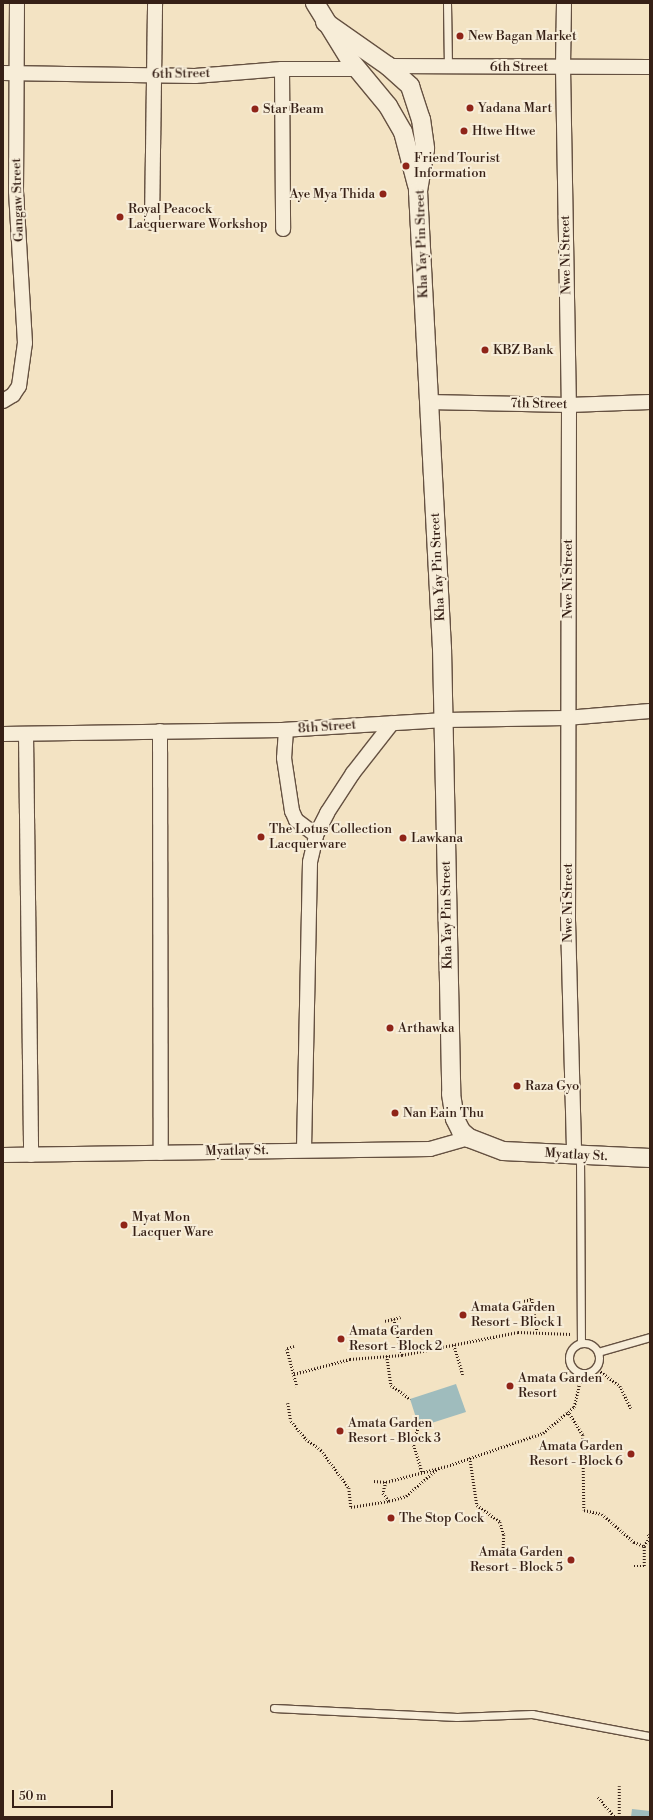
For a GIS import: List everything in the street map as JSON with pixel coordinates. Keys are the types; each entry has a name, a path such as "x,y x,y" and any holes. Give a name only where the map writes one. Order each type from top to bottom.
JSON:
{"street":[{"name":"Gangaw Street","path":"8,398 19,386 25,343 16,191 17,3"},
{"path":"152,223 156,75 155,3"},
{"name":"Kha Yay Pin Street","path":"314,3 325,22 388,66 410,86 421,119 425,149 418,191 428,402 434,480 445,720 451,1094 456,1119 461,1131 469,1138"},
{"name":"Nwe Ni Street","path":"564,3 563,67 569,405 566,718 568,920 577,1156"},
{"path":"325,22 358,70 388,106 403,132 418,191"},
{"name":"6th Street","path":"388,66 448,68 650,67"},
{"name":"6th Street","path":"3,72 195,76 282,69 358,70"},
{"path":"282,69 283,229"},
{"name":"7th Street","path":"428,402 569,405 650,402"},
{"name":"8th Street","path":"3,734 286,730 445,720 566,718 650,711"},
{"path":"304,1149 310,862 316,835 326,813 353,773 392,723"},
{"path":"286,730 284,758 292,811 296,820 316,835"},
{"path":"160,731 161,1153"},
{"path":"26,734 31,1155"},
{"name":"Myatlay St.","path":"3,1155 304,1149 430,1149 469,1138 503,1151 577,1156 650,1158"}],"lane":[{"path":"447,3 448,68"},
{"path":"577,1156 581,1343"},
{"path":"598,1352 650,1337"},
{"path":"581,1343 591,1344 598,1352 596,1368 587,1373 582,1373 572,1368 568,1359 572,1348 581,1343"},
{"path":"274,1708 456,1717 532,1714 650,1736"}],"path":[{"path":"524,1301 532,1299 537,1332"},
{"path":"385,1321 401,1317"},
{"path":"394,1319 402,1355"},
{"path":"294,1374 350,1359 402,1355 518,1332 581,1334"},
{"path":"454,1345 463,1375"},
{"path":"294,1346 287,1349 297,1387"},
{"path":"387,1356 391,1385 410,1399"},
{"path":"596,1368 620,1386 631,1409"},
{"path":"374,1481 386,1482 437,1469 543,1433 574,1407 582,1373"},
{"path":"288,1403 291,1421 306,1439 321,1450 349,1488 351,1507 388,1501 406,1496 437,1469"},
{"path":"568,1411 583,1435 584,1510 602,1514 634,1542 644,1546"},
{"path":"419,1427 414,1442 422,1472"},
{"path":"470,1458 477,1505 500,1522 504,1535 503,1553"},
{"path":"386,1482 383,1493 388,1501"},
{"path":"634,1566 644,1566 644,1546 649,1538 648,1534"},
{"path":"497,1553 508,1553"},
{"path":"619,1786 619,1817"},
{"path":"598,1797 615,1817"}],"water":[{"path":"456,1384 466,1412 419,1427 410,1399"},
{"path":"632,1809 650,1811 650,1817 631,1817"}],"place":[{"name":"New Bagan Market","path":"460,36"},
{"name":"Yadana Mart","path":"470,108"},
{"name":"Star Beam","path":"255,109"},
{"name":"Htwe Htwe","path":"464,131"},
{"name":"Friend Tourist Information","path":"406,166"},
{"name":"Aye Mya Thida","path":"383,194"},
{"name":"Royal Peacock Lacquerware Workshop","path":"120,217"},
{"name":"KBZ Bank","path":"485,350"},
{"name":"The Lotus Collection Lacquerware","path":"261,837"},
{"name":"Lawkana","path":"403,838"},
{"name":"Arthawka","path":"390,1028"},
{"name":"Raza Gyo","path":"517,1086"},
{"name":"Nan Eain Thu","path":"395,1113"},
{"name":"Myat Mon Lacquer Ware","path":"124,1225"},
{"name":"Amata Garden Resort - Block 1","path":"463,1315"},
{"name":"Amata Garden Resort - Block 2","path":"341,1339"},
{"name":"Amata Garden Resort","path":"510,1386"},
{"name":"Amata Garden Resort - Block 3","path":"340,1431"},
{"name":"Amata Garden Resort - Block 6","path":"631,1454"},
{"name":"The Stop Cock","path":"391,1518"},
{"name":"Amata Garden Resort - Block 5","path":"571,1560"}]}
